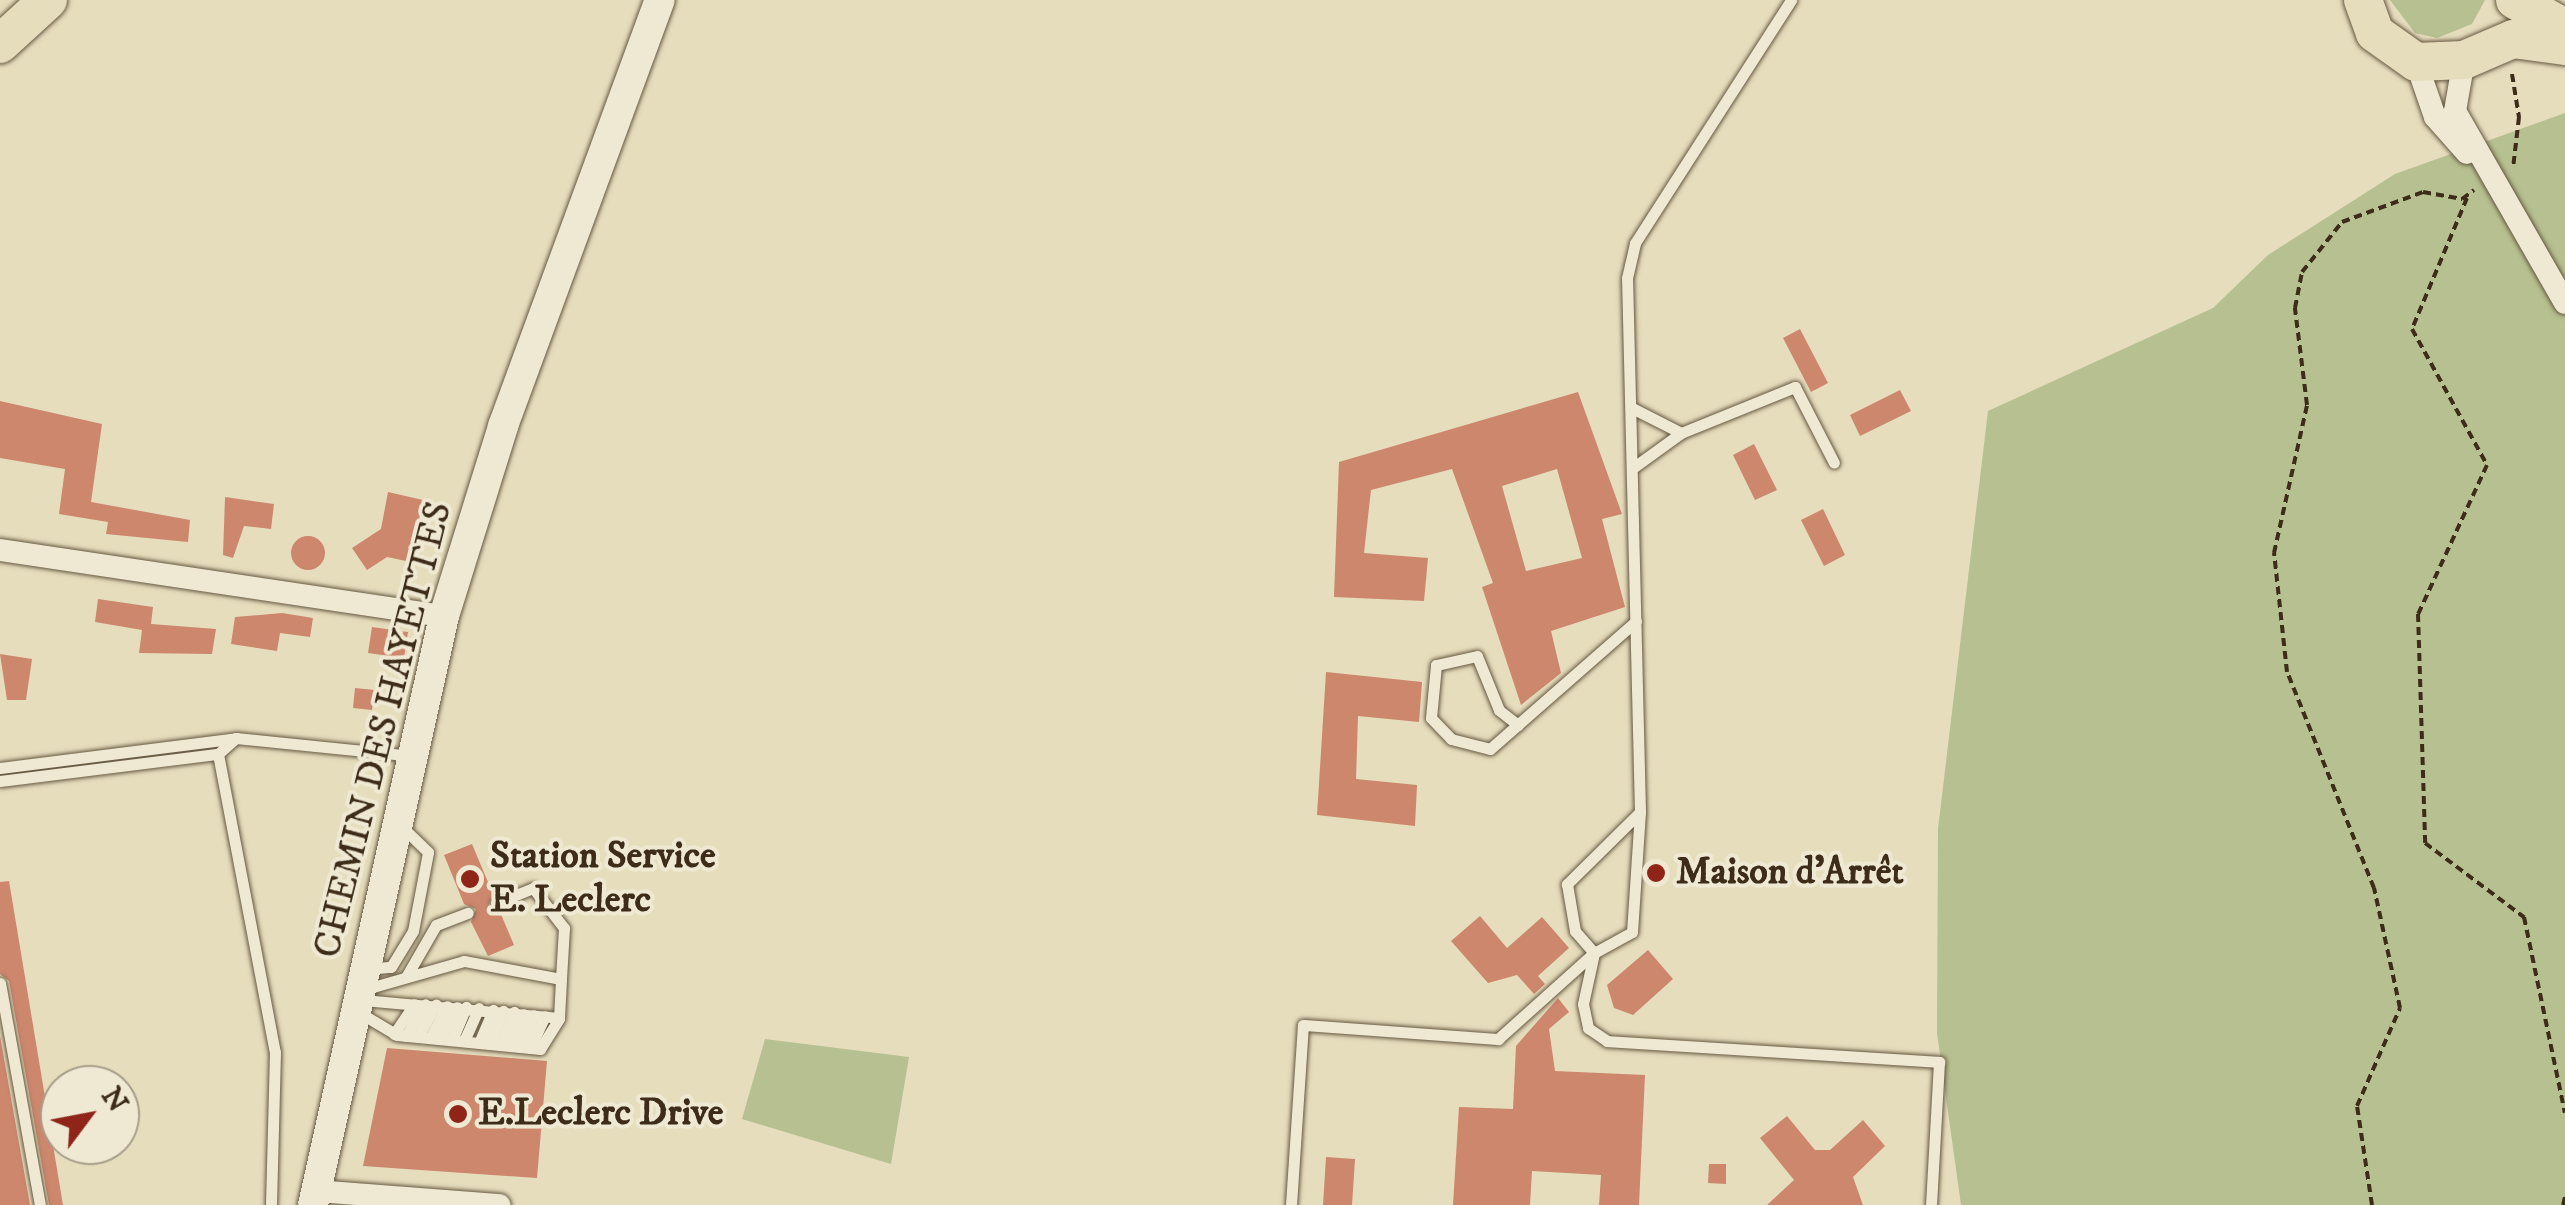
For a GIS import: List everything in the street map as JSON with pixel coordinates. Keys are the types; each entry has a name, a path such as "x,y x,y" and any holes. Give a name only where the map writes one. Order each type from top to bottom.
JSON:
{"main road":[{"path":"0,44 48,0"},
{"path":"2364,0 2375,33 2416,62 2475,53 2514,39 2565,46"},
{"path":"2475,53 2512,0 2565,28"}],"street":[{"name":"CHEMIN DES HAYETTES","path":"314,1198 416,756 444,616 502,426 660,0"},
{"path":"2475,53 2455,111 2490,179 2565,303"},
{"path":"2416,62 2435,117 2490,179"},
{"path":"0,550 444,616"},
{"path":"314,1198 498,1205"}],"lane":[{"path":"1291,1205 1303,1025 1498,1040 1594,953 1632,932 1640,812 1634,468 1626,278 1635,242 1792,0"},
{"path":"1634,468 1681,433 1795,387 1834,463"},
{"path":"1632,408 1681,433"},
{"path":"1518,725 1499,710 1477,656 1436,665 1431,718 1450,739 1490,749 1518,725 1636,621"},
{"path":"0,781 218,754 236,738"},
{"path":"0,768 236,738 416,756"},
{"path":"218,754 274,1052 271,1205"},
{"path":"1594,953 1574,930 1568,884 1640,812"},
{"path":"361,993 429,1038 540,1049 559,1018 564,928 533,888 496,902"},
{"path":"406,977 436,925 468,913"},
{"path":"1594,953 1584,1004 1588,1028 1606,1040 1939,1062 1931,1205"},
{"path":"361,993 464,960 561,979"},
{"path":"0,983 40,1205"},
{"path":"361,993 559,1018"},
{"path":"429,1038 446,1006"},
{"path":"429,1038 446,1006"},
{"path":"429,1038 446,1006"},
{"path":"429,1038 446,1006"},
{"path":"505,1045 518,1013"},
{"path":"505,1045 518,1013"},
{"path":"505,1045 518,1013"}],"path":[{"path":"2372,1205 2358,1106 2400,1008 2374,888 2286,672 2274,554 2307,406 2295,308 2302,272 2342,222 2423,192 2462,199 2514,168 2519,145 2512,74"},
{"path":"2490,179 2459,204 2412,328 2487,465 2418,614 2425,843 2524,916 2565,1113"},
{"path":"2563,1205 2565,1196"}],"green space":[{"path":"2390,0 2485,0 2472,24 2437,38 2415,33"},
{"path":"2565,113 2565,1205 1961,1205 1937,1033 1938,829 1988,411 2213,308 2268,255 2395,174"},
{"path":"765,1039 909,1057 891,1164 742,1119"}],"building":[{"path":"1800,329 1828,383 1811,392 1783,338"},
{"path":"1900,390 1911,411 1860,436 1850,415"},
{"path":"1578,392 1622,514 1602,519 1625,607 1551,631 1561,673 1521,705 1482,587 1493,583 1452,469 1371,490 1364,553 1428,558 1424,601 1334,597 1339,462","holes":["1557,469 1582,558 1526,571 1502,486"]},
{"path":"0,401 102,424 91,502 190,520 188,542 106,534 108,522 59,514 65,469 0,458"},
{"path":"1754,444 1777,490 1755,500 1733,455"},
{"path":"388,492 423,500 420,516 406,561 387,557 367,570 352,548 381,529"},
{"path":"225,497 274,504 271,529 244,526 233,558 223,555"},
{"path":"1823,509 1845,555 1824,566 1801,520"},
{"path":"308,536 320,541 325,553 320,565 308,570 296,565 291,553 296,541"},
{"path":"98,599 153,607 151,624 216,629 212,654 139,653 142,630 95,622"},
{"path":"282,613 313,618 310,637 280,633 277,651 231,644 235,617"},
{"path":"372,627 408,632 404,658 368,653"},
{"path":"0,654 32,659 26,700 7,700"},
{"path":"1326,672 1422,682 1419,722 1358,716 1356,779 1417,785 1415,826 1317,815"},
{"path":"355,688 375,690 372,710 353,708"},
{"name":"Station Service E. Leclerc","path":"472,844 493,894 488,907 500,912 514,945 488,956 471,922 476,909 464,904 444,855"},
{"path":"9,881 40,1067 40,1155 9,981 0,974 0,882"},
{"path":"1480,916 1507,948 1542,917 1569,948 1538,976 1545,984 1534,994 1517,975 1488,983 1451,941"},
{"path":"1648,950 1673,979 1633,1015 1614,1008 1607,985"},
{"path":"1558,998 1569,1012 1549,1029 1555,1071 1645,1075 1639,1205 1599,1205 1601,1175 1532,1171 1530,1205 1453,1205 1459,1107 1513,1109 1516,1046"},
{"path":"0,1036 30,1205 0,1205"},
{"name":"E.Leclerc Drive","path":"387,1048 547,1061 537,1178 363,1166"},
{"path":"1787,1116 1815,1150 1830,1150 1863,1120 1885,1146 1853,1177 1863,1205 1767,1205 1794,1180 1760,1138"},
{"path":"1326,1157 1355,1159 1352,1205 1323,1205"},
{"path":"1709,1164 1726,1164 1726,1184 1708,1183"},
{"path":"42,1165 56,1165 63,1205 49,1205"}],"place":[{"name":"Maison d'Arrêt","path":"1656,873"},
{"name":"Station Service E. Leclerc","path":"470,879"},
{"name":"E.Leclerc Drive","path":"458,1114"}]}
